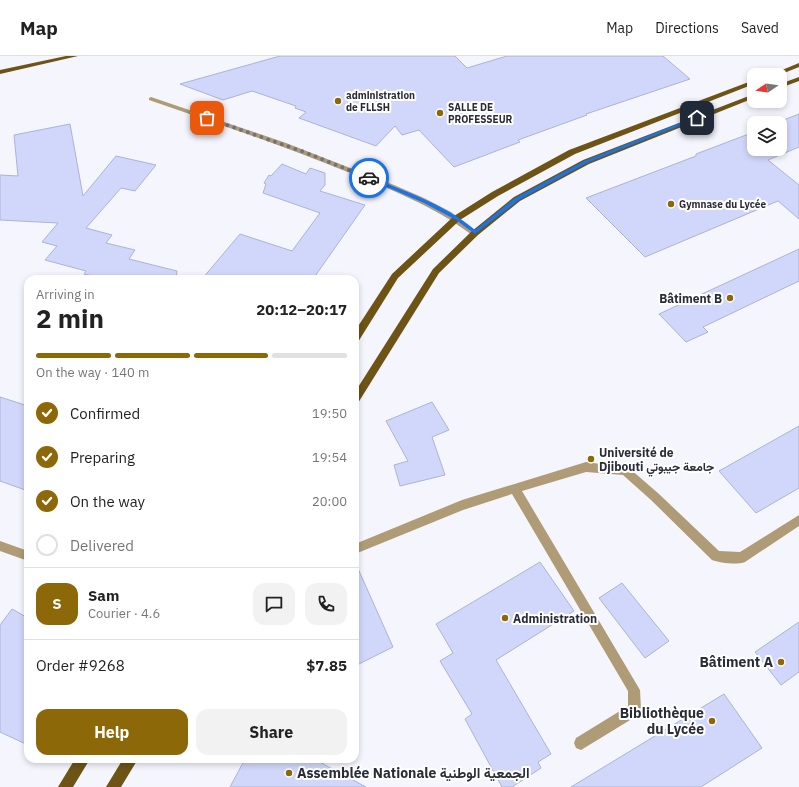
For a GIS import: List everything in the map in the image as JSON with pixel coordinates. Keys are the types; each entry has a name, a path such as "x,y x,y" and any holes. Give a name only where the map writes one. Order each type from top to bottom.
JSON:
{"main road":[{"path":"0,72 75,56"},
{"path":"787,70 799,65"},
{"path":"787,83 799,79"},
{"path":"359,333 396,276 458,218 521,179 572,152 747,85"},
{"path":"359,394 436,271 475,233 517,199 586,162 747,99"},
{"path":"65,787 80,763"},
{"path":"113,787 128,763"}],"street":[{"path":"151,99 304,152 426,201 458,218 475,233"},
{"path":"359,547 462,505 586,467 625,471 655,497 716,556 741,558 799,520"},
{"path":"515,489 634,690 636,709 580,743"},
{"path":"0,546 24,555"}],"building":[{"path":"280,56 455,56 467,68 507,56 663,56 690,79 586,114 587,115 518,140 520,142 454,167 419,130 402,135 395,126 376,146 299,118 306,112 295,108 296,106 252,91 223,100 180,84"},
{"name":"Gymnase du Lycée","path":"799,114 799,147 787,152 787,119"},
{"path":"70,124 83,196 116,156 156,165 135,191 121,188 86,228 112,235 106,243 135,250 129,259 177,271 176,275 88,275 84,274 86,271 45,260 57,246 42,242 58,223 0,220 0,175 18,176 14,135"},
{"name":"Gymnase du Lycée","path":"747,135 747,156 778,156 768,160 799,185 799,219 778,201 645,257 586,198 696,156 696,154"},
{"path":"282,164 306,174 310,168 325,173 325,185 320,191 365,205 316,275 205,275 240,234 292,251 320,213 263,193 266,184 264,183 269,175 271,176"},
{"name":"Bâtiment B","path":"799,249 799,281 703,327 708,332 686,342 659,314"},
{"path":"0,397 24,405 24,490 0,481"},
{"path":"432,402 449,430 432,437 445,475 400,486 394,465 408,461 386,421"},
{"path":"799,426 799,488 756,513 719,471"},
{"path":"540,562 574,611 496,660 551,754 538,762 541,768 512,787 502,787 465,719 472,714 440,661 453,653 436,624"},
{"path":"359,571 393,647 359,664"},
{"name":"Administration","path":"622,583 669,641 645,658 599,598"},
{"path":"12,609 24,616 24,743 0,732 0,625"},
{"name":"Bâtiment A","path":"799,622 799,672 781,685 755,652"},
{"name":"Bibliothèque du Lycée","path":"724,694 762,748 701,787 571,787"},
{"name":"Assemblée Nationale الجمعية الوطنية","path":"243,763 321,763 366,787 230,787"}],"way so far":[{"path":"207,118 304,152 369,178"}],"place":[{"name":"administration de FLLSH","path":"338,101"},
{"name":"SALLE DE PROFESSEUR","path":"440,113"},
{"name":"Gymnase du Lycée","path":"671,204"},
{"name":"Bâtiment B","path":"730,298"},
{"name":"Université de Djibouti جامعة جيبوتي","path":"591,459"},
{"name":"Administration","path":"505,618"},
{"name":"Bâtiment A","path":"781,662"},
{"name":"Bibliothèque du Lycée","path":"712,721"},
{"name":"Assemblée Nationale الجمعية الوطنية","path":"289,773"}],"route":[{"path":"369,178 426,201 458,218 475,233 517,199 586,162 697,118"}]}
